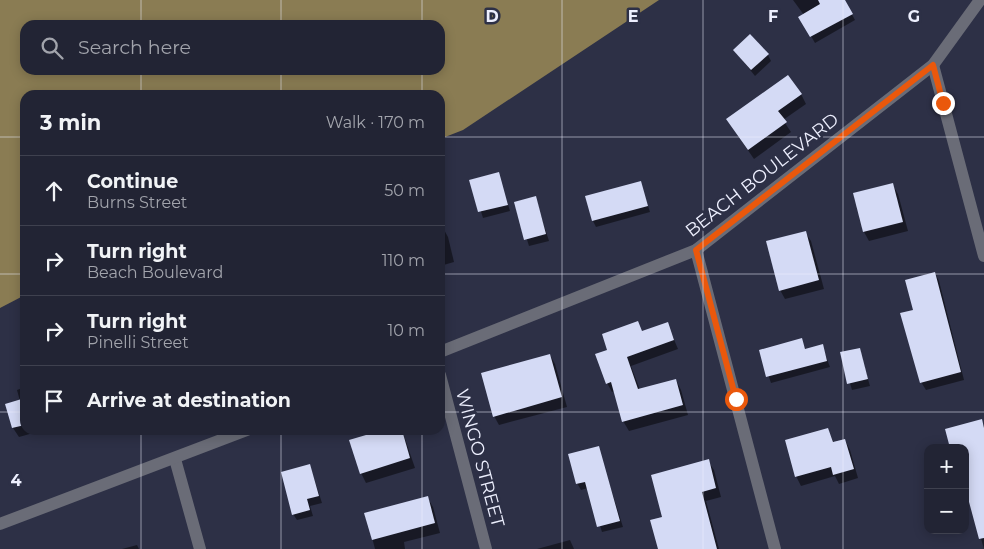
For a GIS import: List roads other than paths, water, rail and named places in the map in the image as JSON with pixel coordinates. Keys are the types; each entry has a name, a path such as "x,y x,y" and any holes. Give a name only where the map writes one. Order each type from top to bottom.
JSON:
{"street":[{"name":"BEACH BOULEVARD","path":"445,350 696,250 933,65 980,0"},
{"path":"933,65 984,256"},
{"path":"696,250 775,549"},
{"name":"WINGO STREET","path":"445,394 486,549"},
{"path":"0,524 235,435"},
{"path":"175,459 200,549"}]}
